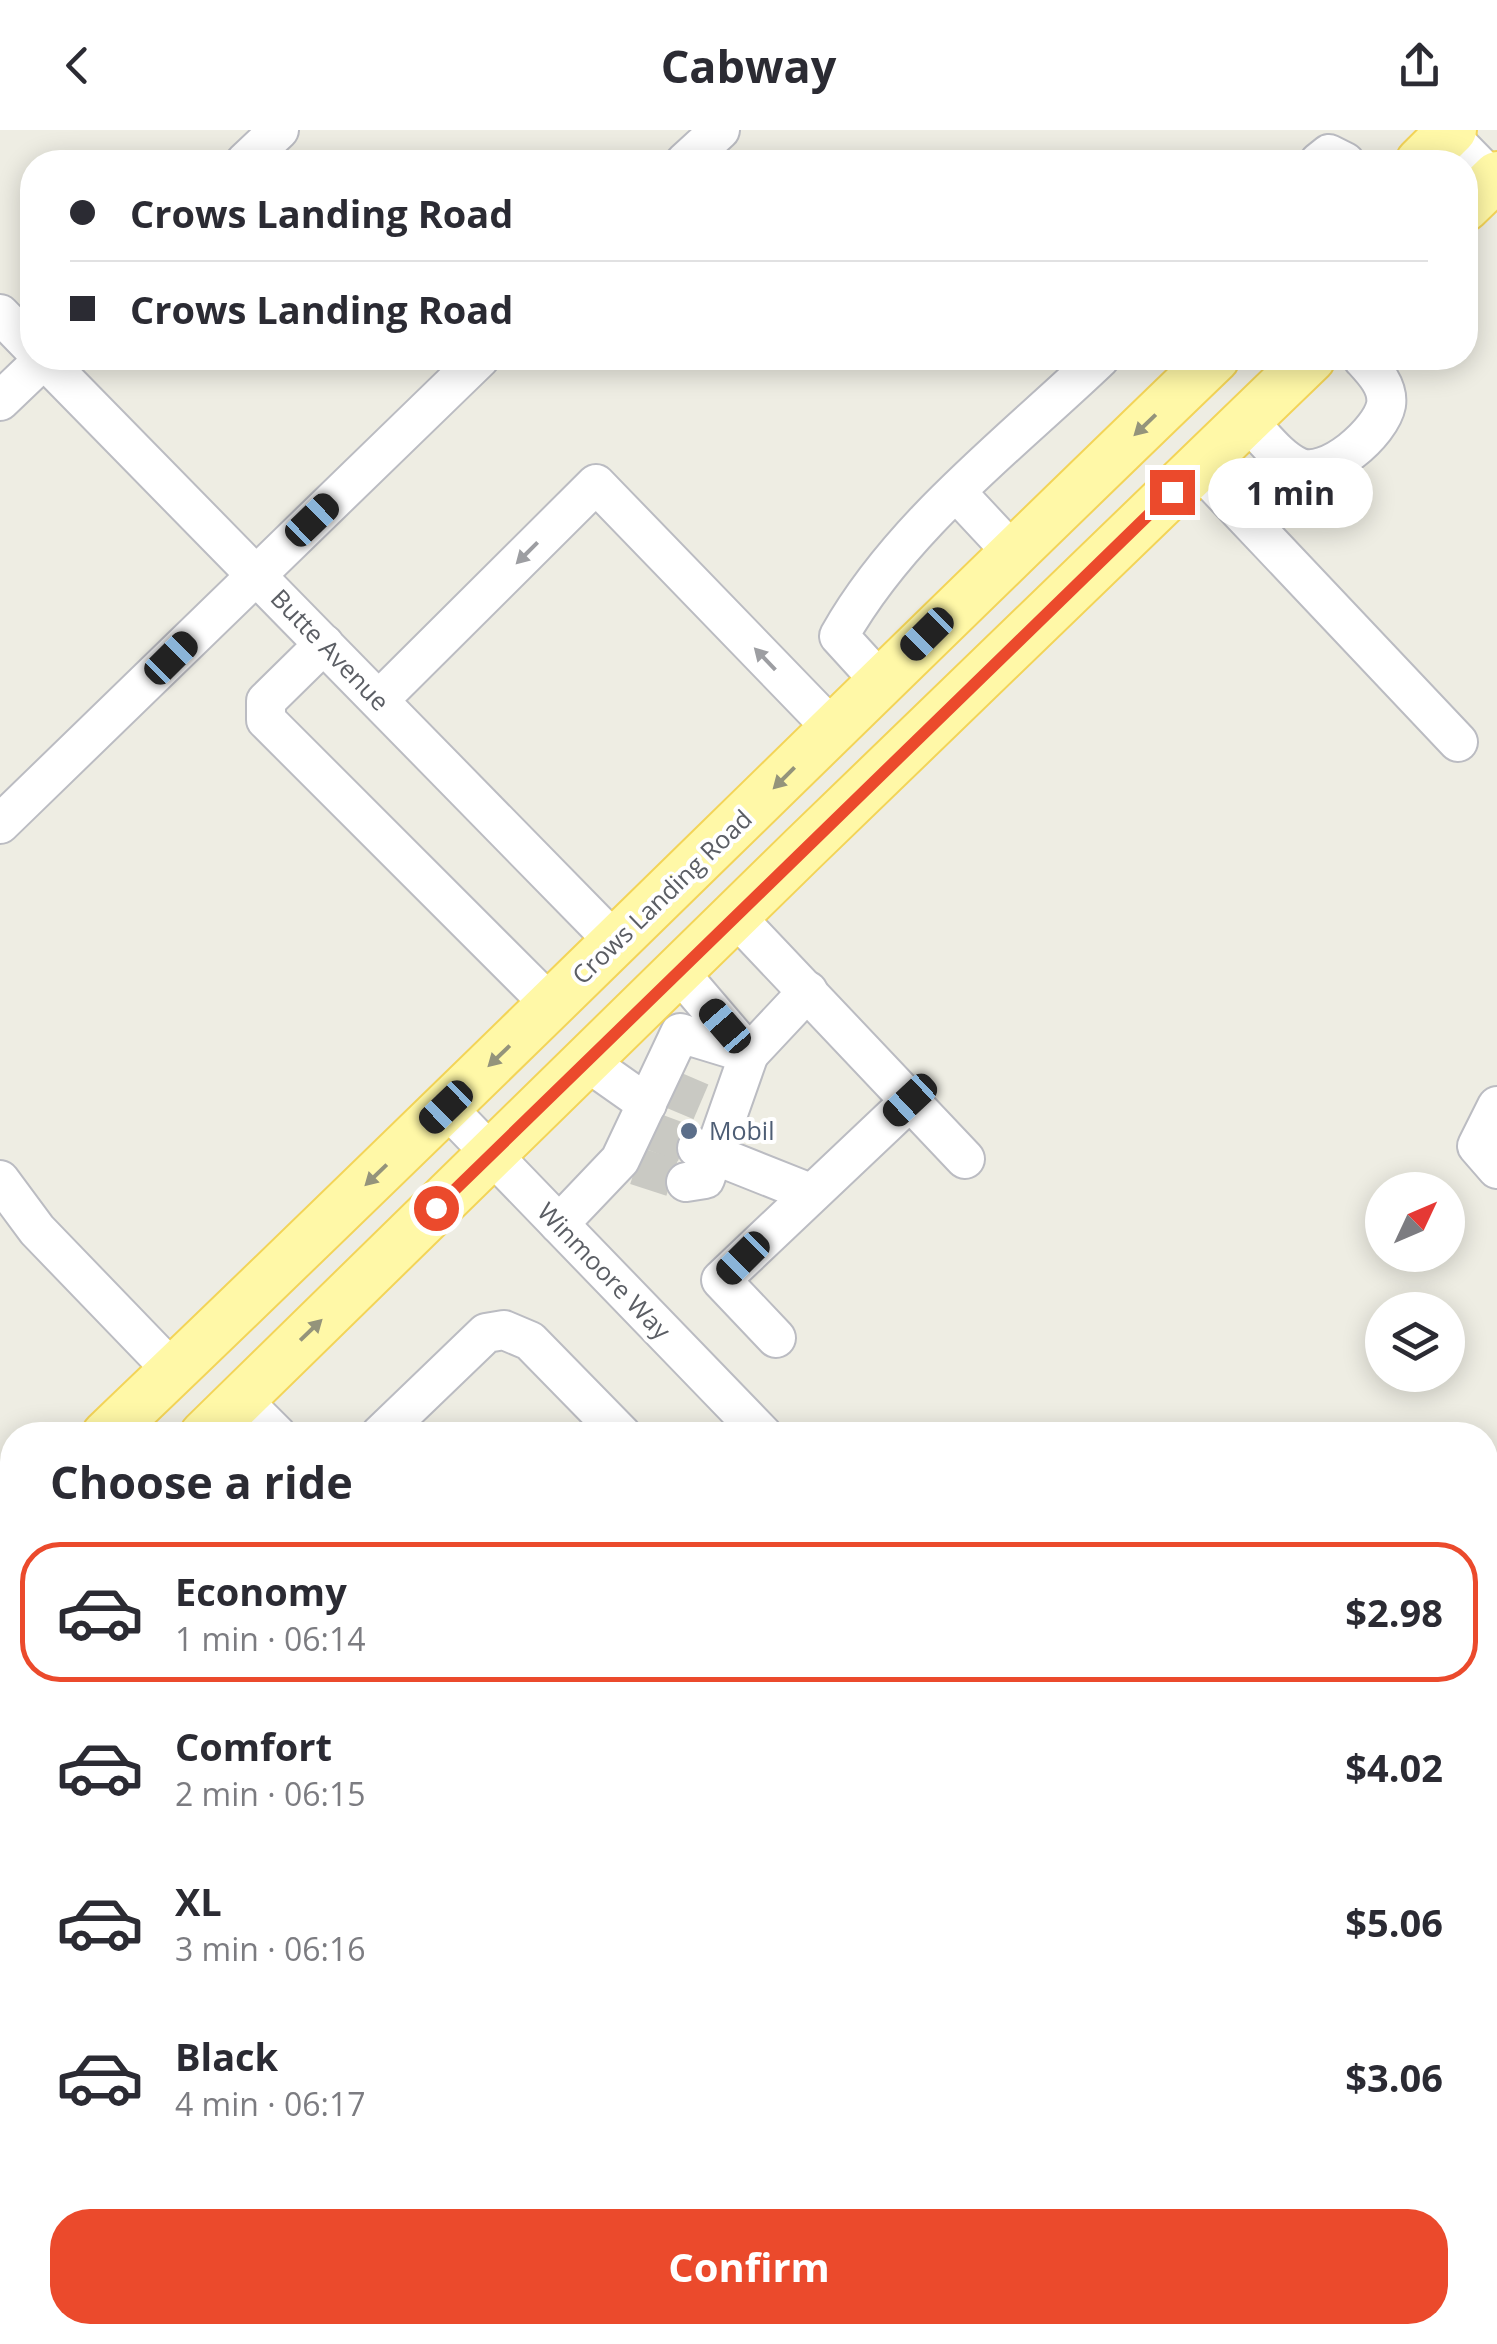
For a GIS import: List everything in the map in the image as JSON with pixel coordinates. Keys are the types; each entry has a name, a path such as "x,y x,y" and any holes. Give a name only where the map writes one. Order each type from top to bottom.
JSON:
{"main road":[{"name":"Crows Landing Road","path":"120,1422 1203,370"},
{"path":"217,1422 1298,370"},
{"path":"940,718 937,684 956,649 1034,566 1073,495"}],"street":[{"path":"258,150 279,130"},
{"path":"698,150 720,130"},
{"path":"0,314 20,335"},
{"path":"0,401 32,370"},
{"name":"Butte Avenue","path":"56,370 616,943"},
{"path":"0,824 468,370"},
{"path":"880,681 839,636 888,562 1087,370"},
{"path":"1247,420 1300,468 1319,470 1339,460 1362,440 1386,407 1385,392 1373,370"},
{"path":"1198,467 1458,742"},
{"path":"379,700 596,484 833,729"},
{"path":"957,492 1013,553"},
{"path":"324,644 266,701 266,720 551,1005"},
{"path":"734,916 965,1159"},
{"path":"678,971 749,1054"},
{"path":"808,991 749,1054 699,1161 810,1193"},
{"path":"559,1224 628,1163 680,1033 749,1054"},
{"path":"586,1061 651,1106"},
{"path":"776,1338 721,1280 910,1100"},
{"path":"1497,1106 1478,1146 1497,1169"},
{"name":"Winmoore Way","path":"446,1107 749,1422"},
{"path":"0,1180 37,1230 173,1372"},
{"path":"394,1422 486,1333 504,1330 530,1341 609,1422"},
{"path":"242,1398 264,1422"}],"tunnel":[{"path":"666,1087 713,1107"},
{"path":"649,1130 697,1148"},
{"path":"636,1166 686,1182"}],"place":[{"name":"Mobil","path":"689,1131"}],"route":[{"path":"436,1208 1172,492"}]}
